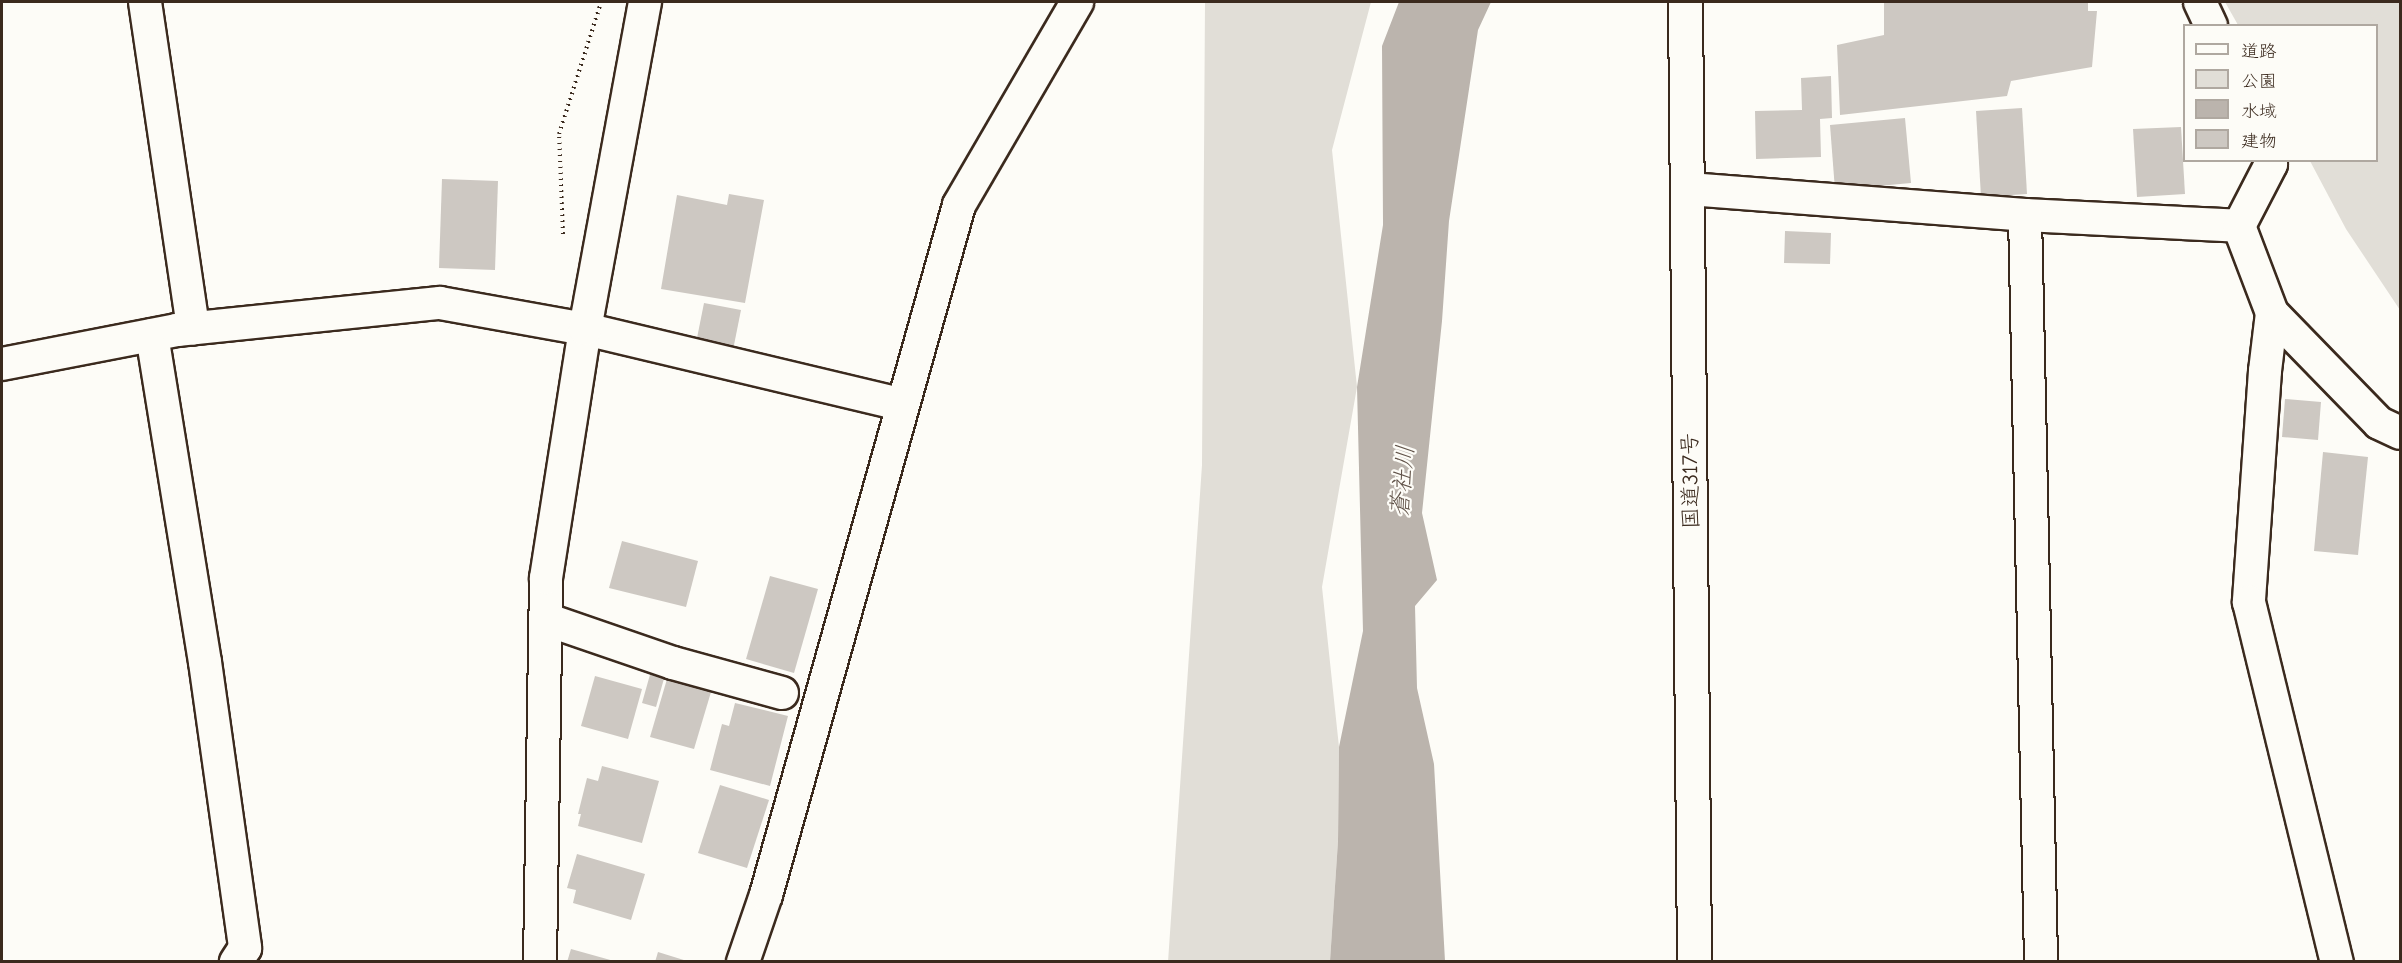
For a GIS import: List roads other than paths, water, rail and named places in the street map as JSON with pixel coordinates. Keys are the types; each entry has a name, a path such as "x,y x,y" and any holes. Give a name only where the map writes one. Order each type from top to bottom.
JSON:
{"highway":[{"name":"国道317号","path":"1685,2 1689,189 1694,962"}],"street":[{"path":"145,2 193,328"},
{"path":"540,962 546,578 585,329 645,2"},
{"path":"743,962 766,895 901,404 959,205 1077,2"},
{"path":"2200,2 2210,24"},
{"path":"2270,162 2239,226 2272,313 2379,423 2400,433"},
{"path":"1689,189 2025,215 2239,226"},
{"path":"2025,215 2041,962"},
{"path":"2,364 193,328 440,303 585,329 901,404"},
{"path":"2272,313 2265,371 2249,603 2337,962"},
{"path":"152,335 205,662 243,936 244,948 236,962"},
{"path":"545,619 673,663 782,693"}],"water":[{"name":"蒼社川","path":"1399,2 1491,2 1478,30 1449,221 1442,321 1422,513 1437,580 1415,606 1417,688 1434,764 1445,961 1330,961 1338,841 1339,747 1363,631 1357,387 1383,225 1382,46"}]}
